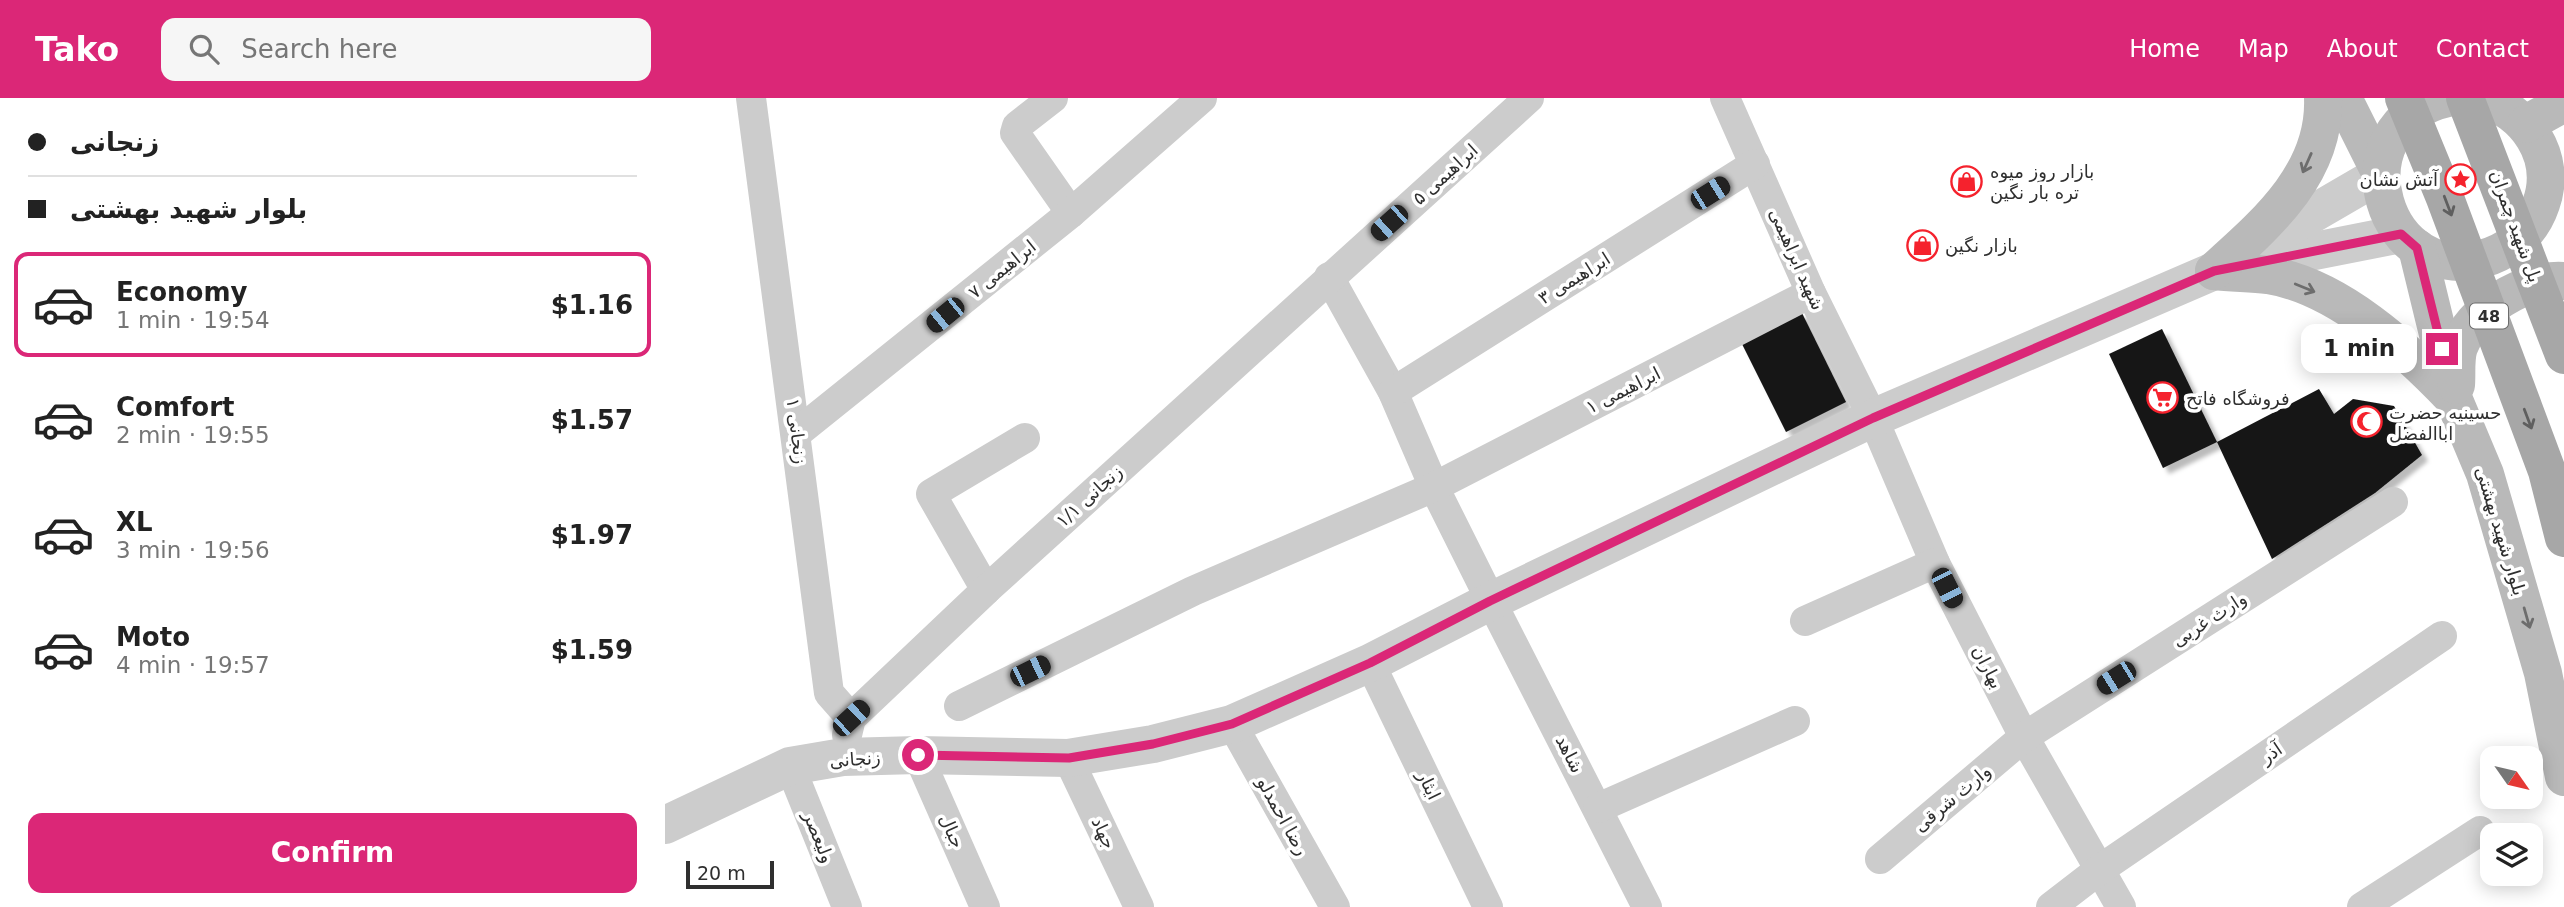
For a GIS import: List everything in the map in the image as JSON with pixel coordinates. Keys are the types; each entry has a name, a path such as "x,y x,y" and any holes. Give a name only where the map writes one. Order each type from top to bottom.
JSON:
{"main road":[{"path":"2214,271 2274,216 2296,188 2319,135 2323,98"},
{"path":"2343,98 2381,174"},
{"name":"48","path":"2404,98 2445,198 2547,471 2564,538"},
{"path":"2381,174 2383,159 2396,131 2418,110 2448,98"},
{"name":"پل شهید چمران","path":"2465,98 2564,355"},
{"path":"2409,241 2449,261 2484,259 2500,253 2514,244 2536,217 2555,179 2539,146 2518,113 2480,98"},
{"path":"2518,113 2564,103"},
{"name":"بلوار شهید بهشتی","path":"2381,174 2383,200 2409,241 2454,400 2485,474 2539,660 2564,777"},
{"path":"2214,271 2270,275 2327,298 2386,335 2454,400"},
{"path":"2454,400 2459,348 2474,321 2501,299 2550,280 2564,281"}],"street":[{"name":"زنجانی ۱","path":"751,98 829,693 851,718"},
{"path":"1053,98 1017,126 1015,132 1071,213"},
{"name":"ابراهیمی ۷","path":"797,433 1071,213 1202,98"},
{"name":"ابراهیمی ۵","path":"1329,277 1529,98"},
{"name":"شهید ابراهیمی","path":"1725,98 1811,293 1873,418"},
{"name":"ابراهیمی ۳","path":"1393,393 1755,164"},
{"path":"2214,271 2381,174"},
{"path":"2214,271 2409,241"},
{"name":"زنجانی","path":"665,825 790,766 843,757 918,755 1069,758 1153,744 1232,724 1370,663 1490,601 1873,418 2214,271"},
{"name":"شاهد","path":"1329,277 1393,393 1434,487 1490,601 1647,907"},
{"name":"زنجانی ۱/۱","path":"851,718 986,590 1329,277"},
{"name":"ابراهیمی ۱","path":"959,706 1193,591 1434,487 1811,293"},
{"name":"بهاران","path":"1873,418 1934,563 2024,737 2121,907"},
{"path":"986,590 931,494 1025,438"},
{"name":"وارث غربی","path":"2024,737 2393,502"},
{"path":"1805,621 1934,563"},
{"name":"آذر","path":"2051,907 2099,870 2442,636"},
{"name":"ایثار","path":"1370,663 1488,907"},
{"path":"843,757 851,718"},
{"path":"1598,808 1794,721"},
{"name":"رضا احمدلو","path":"1232,724 1335,907"},
{"name":"وارث شرقی","path":"1880,859 2024,737"},
{"name":"جبال","path":"918,755 985,907"},
{"name":"جهاد","path":"1069,758 1139,907"},
{"name":"ولیعصر","path":"790,766 847,907"},
{"path":"2362,907 2480,831"}],"building":[{"path":"1801,311 1846,402 1786,432 1741,342"},
{"name":"فروشگاه فاتح","path":"2162,329 2217,442 2163,468 2109,354"},
{"path":"2319,389 2334,414 2353,399 2394,406 2422,455 2375,493 2272,559 2217,442"}],"place":[{"name":"آتش نشان","path":"2461,179"},
{"name":"بازار روز میوه تره بار نگین","path":"1967,181"},
{"name":"بازار نگین","path":"1922,245"},
{"name":"فروشگاه فاتح","path":"2163,398"},
{"name":"حسینیه حضرت اباالفضل","path":"2366,422"}],"route":[{"path":"918,755 1069,758 1153,744 1232,724 1370,663 1490,601 1873,418 2214,271 2401,234 2417,248 2442,349"}]}
